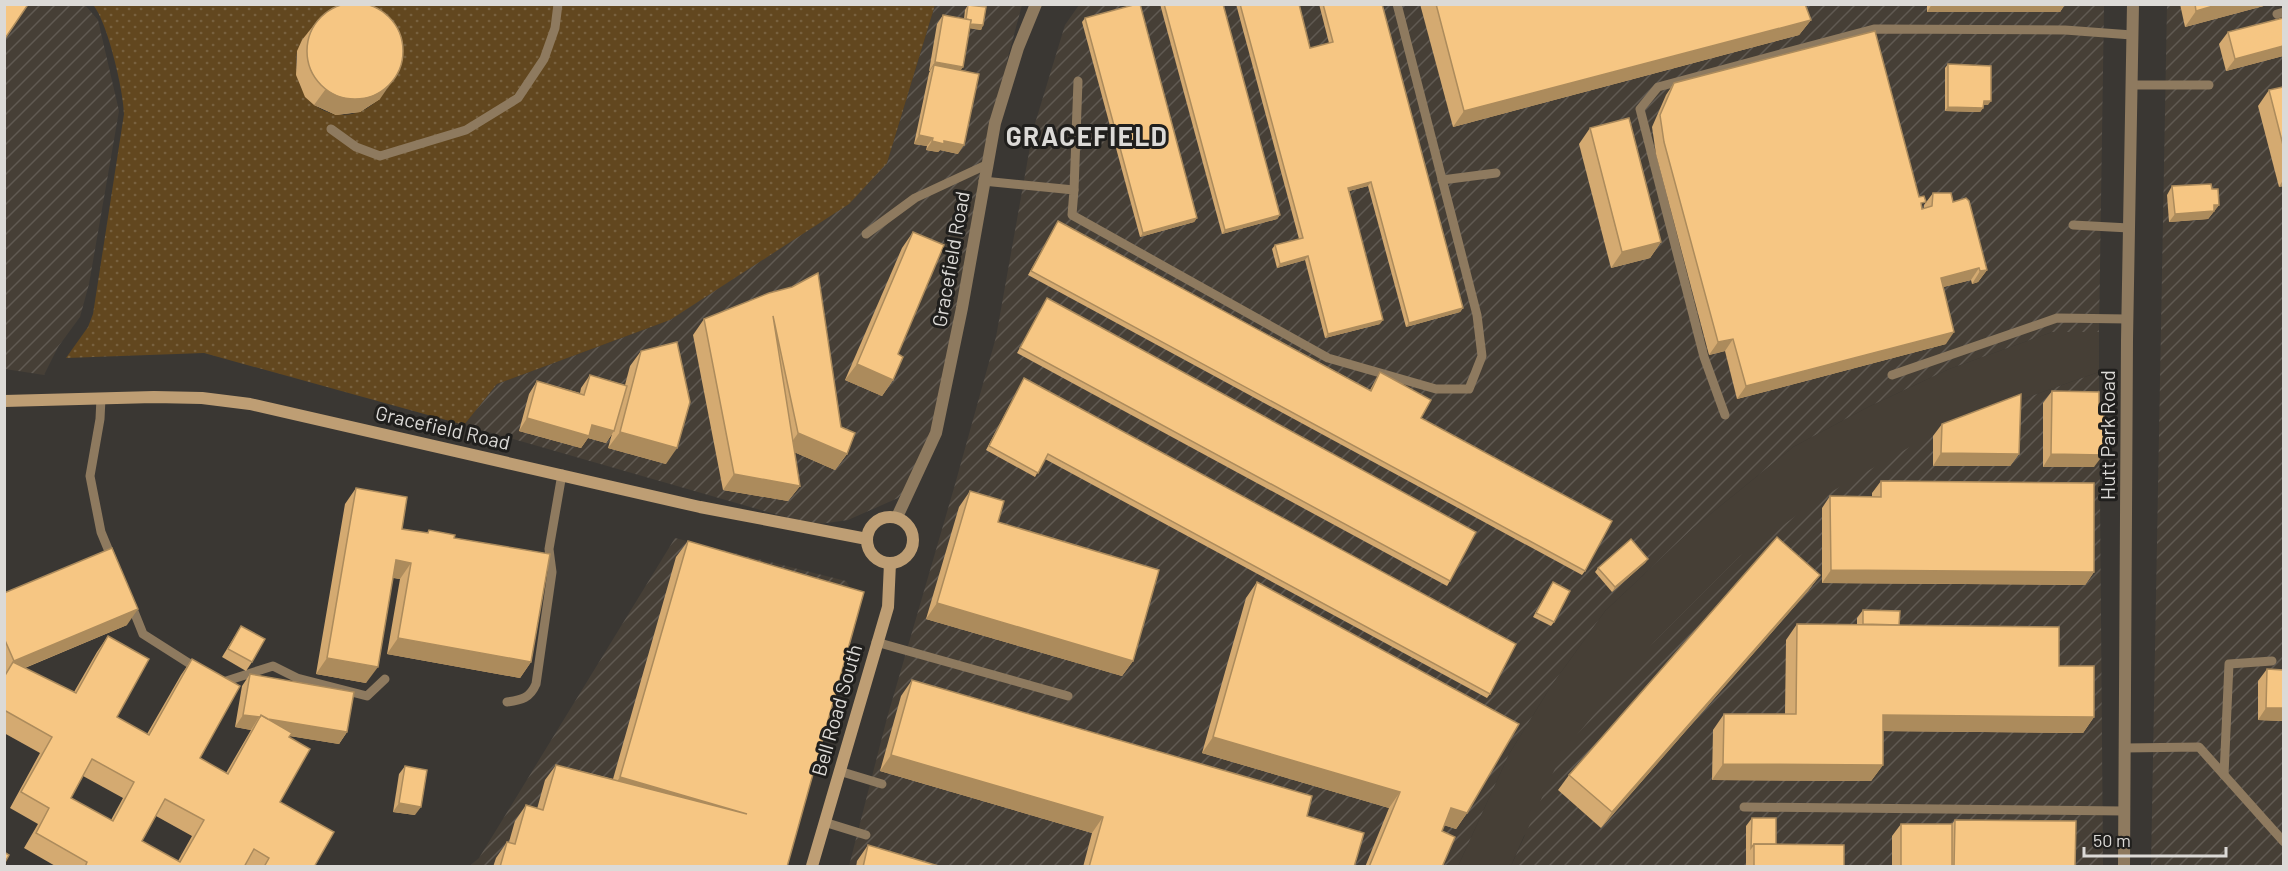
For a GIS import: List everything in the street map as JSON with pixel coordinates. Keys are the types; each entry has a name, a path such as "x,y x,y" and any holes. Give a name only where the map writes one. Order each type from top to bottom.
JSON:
{"main road":[{"name":"Gracefield Road","path":"4,401 202,398 250,404 700,507 867,539"},
{"path":"888,516 897,517 910,527 914,543 905,558 890,563 881,561 873,555 868,548 867,539 873,524 888,516"},
{"name":"Bell Road South","path":"812,867 888,607 890,563"}],"street":[{"name":"Gracefield Road","path":"897,517 936,433 962,308 995,123 1036,4"},
{"name":"Hutt Park Road","path":"2124,867 2133,4"}],"lane":[{"path":"331,129 356,147 380,156 466,130 518,98 544,59 555,28 558,4"},
{"path":"1078,81 1072,215 1328,358 1436,389 1469,389 1482,356 1477,315 1397,4"},
{"path":"1725,415 1701,347 1640,109 1658,87 1874,29 2065,30 2132,35"},
{"path":"2132,85 2209,85"},
{"path":"866,234 915,198 986,165"},
{"path":"1442,180 1496,173"},
{"path":"983,181 1074,190"},
{"path":"2073,225 2129,228"},
{"path":"1892,375 2056,318 2128,319"},
{"path":"101,398 100,419 90,476 101,532 118,573"},
{"path":"507,702 522,700 532,693 536,684 552,572 549,549 562,474"},
{"path":"126,593 143,634 219,683 273,666 297,678 367,696 385,679"},
{"path":"876,642 1068,696"},
{"path":"2224,775 2229,664 2272,661"},
{"path":"2125,748 2199,747 2283,842"},
{"path":"839,771 882,784"},
{"path":"1744,807 2124,812"},
{"path":"824,822 866,835"}],"shaded area":[{"path":"4,5 85,5 98,20 119,111 89,284 80,317 58,347 44,375 5,369"},
{"path":"93,5 935,5 887,163 849,204 670,320 497,384 464,425 204,353 66,358 88,327 93,314 124,114 114,57","holes":["297,51 387,89 373,104 357,113 341,115 326,111 312,103 302,89 297,72"]},
{"path":"935,5 1022,5 1008,57 935,417 917,476 898,498 848,520 813,525 464,425 497,384 670,320 887,163"},
{"path":"1079,5 2104,5 2099,332 2052,332 1949,369 1868,407 1793,447 1693,528 1605,611 1551,686 1509,754 1458,866 849,866 887,718 996,337 1033,130 1065,25"},
{"path":"2167,5 2283,5 2283,866 2151,866"},
{"path":"2052,332 2099,332 2099,372 2020,400 1524,836 1511,866 1458,866 1509,754 1551,686 1605,611 1693,528 1793,447 1868,407 1949,369"},
{"path":"2099,372 2103,866 1511,866 1562,753 1654,642 1740,556 1822,497 1929,436"},
{"path":"675,538 846,581 857,600 783,866 470,866 479,858"}],"building":[{"path":"355,3 373,7 389,17 399,33 403,51 399,69 389,85 373,95 355,99 337,95 321,85 311,69 307,51 311,33 321,17 337,7"},
{"path":"4,4 27,6 4,40"},
{"path":"1140,4 1197,218 1143,233 1085,18"},
{"path":"1164,4 1223,4 1280,215 1225,230"},
{"path":"1240,4 1299,4 1310,48 1333,42 1323,4 1382,4 1463,308 1409,323 1371,182 1348,188 1383,320 1328,334 1308,256 1280,264 1275,245 1303,238"},
{"path":"1436,4 1805,4 1811,20 1464,111"},
{"path":"2195,4 2220,4 2196,11"},
{"path":"968,5 986,7 983,25 970,24 971,20 966,19"},
{"path":"943,15 971,20 963,67 935,62"},
{"path":"2283,18 2283,46 2235,59 2228,32"},
{"path":"1875,31 1919,197 1924,196 1926,202 1921,203 1922,209 1932,206 1933,193 1951,193 1953,202 1966,198 1969,201 1987,270 1980,271 1979,268 1941,278 1954,332 1746,386 1733,339 1718,342 1664,142 1660,115 1674,83"},
{"path":"1948,64 1991,66 1991,101 1984,101 1983,108 1948,107"},
{"path":"934,65 979,74 964,145 944,141 944,144 932,141 933,138 919,135"},
{"path":"2283,87 2283,145 2269,90"},
{"path":"1629,118 1661,242 1622,252 1590,128"},
{"path":"2211,184 2212,189 2218,189 2219,205 2214,205 2214,211 2175,214 2172,186"},
{"path":"1058,221 1371,391 1380,372 1431,400 1421,418 1612,521 1585,571 1031,271"},
{"path":"913,232 944,245 898,354 903,357 893,380 857,364"},
{"path":"818,273 841,427 855,433 847,454 798,433 773,316 800,486 734,474 704,319 769,293 792,287"},
{"path":"1047,298 1476,532 1450,581 1020,348"},
{"path":"677,342 690,402 677,448 620,432 641,351"},
{"path":"590,375 627,386 614,431 592,425 589,436 527,418 537,381 584,395"},
{"path":"1024,378 1516,644 1490,694 1048,454 1038,473 989,446"},
{"path":"2052,391 2099,392 2099,408 2104,408 2103,455 2051,454"},
{"path":"2021,394 2019,454 1941,453 1942,424"},
{"path":"1881,481 2094,483 2094,572 1831,570 1830,496 1881,497"},
{"path":"356,488 407,497 402,529 428,533 429,530 455,535 454,538 550,554 531,662 398,638 411,563 396,560 378,667 327,658"},
{"path":"970,491 1004,501 998,522 1159,570 1133,661 937,603"},
{"path":"1777,537 1820,575 1612,812 1569,775"},
{"path":"1631,539 1648,559 1615,587 1598,568"},
{"path":"688,541 864,592 787,867 500,867 507,842 515,844 526,805 543,810 556,765 747,814 620,777"},
{"path":"112,548 138,609 14,661 4,638 4,593"},
{"path":"1257,582 1519,724 1467,813 1451,808 1442,831 1455,837 1442,867 1369,867 1400,792 1213,737"},
{"path":"1553,582 1570,591 1554,622 1536,613"},
{"path":"1863,610 1900,611 1899,625 1863,624"},
{"path":"1797,624 2059,627 2059,666 2094,666 2094,717 1883,715 1883,765 1723,764 1724,714 1796,714"},
{"path":"241,626 265,639 252,662 228,649"},
{"path":"108,636 149,659 117,717 149,735 192,659 240,686 200,758 228,774 261,715 292,733 289,737 310,749 280,802 334,832 314,867 264,867 269,858 254,849 244,867 85,867 87,862 36,833 49,808 21,792 52,737 4,710 4,677 13,662 76,693","holes":["92,759 134,782 113,821 71,798","165,799 204,820 180,862 142,841"]},
{"path":"2267,669 2283,670 2283,708 2266,708"},
{"path":"250,674 354,692 347,732 268,719 261,715 260,717 243,715"},
{"path":"912,680 1312,796 1307,816 1364,833 1354,867 1089,867 1103,817 891,755"},
{"path":"405,766 427,770 421,807 399,803"},
{"path":"1752,818 1776,818 1776,844 1754,844 1751,848"},
{"path":"1955,820 2076,821 2075,867 1954,867"},
{"path":"1901,824 1952,824 1952,867 1901,867"},
{"path":"1754,844 1844,845 1844,867 1754,867"},
{"path":"868,845 942,867 863,867"},
{"path":"4,852 9,855 4,864"}],"district":[{"name":"GRACEFIELD","path":"1087,135"}]}
